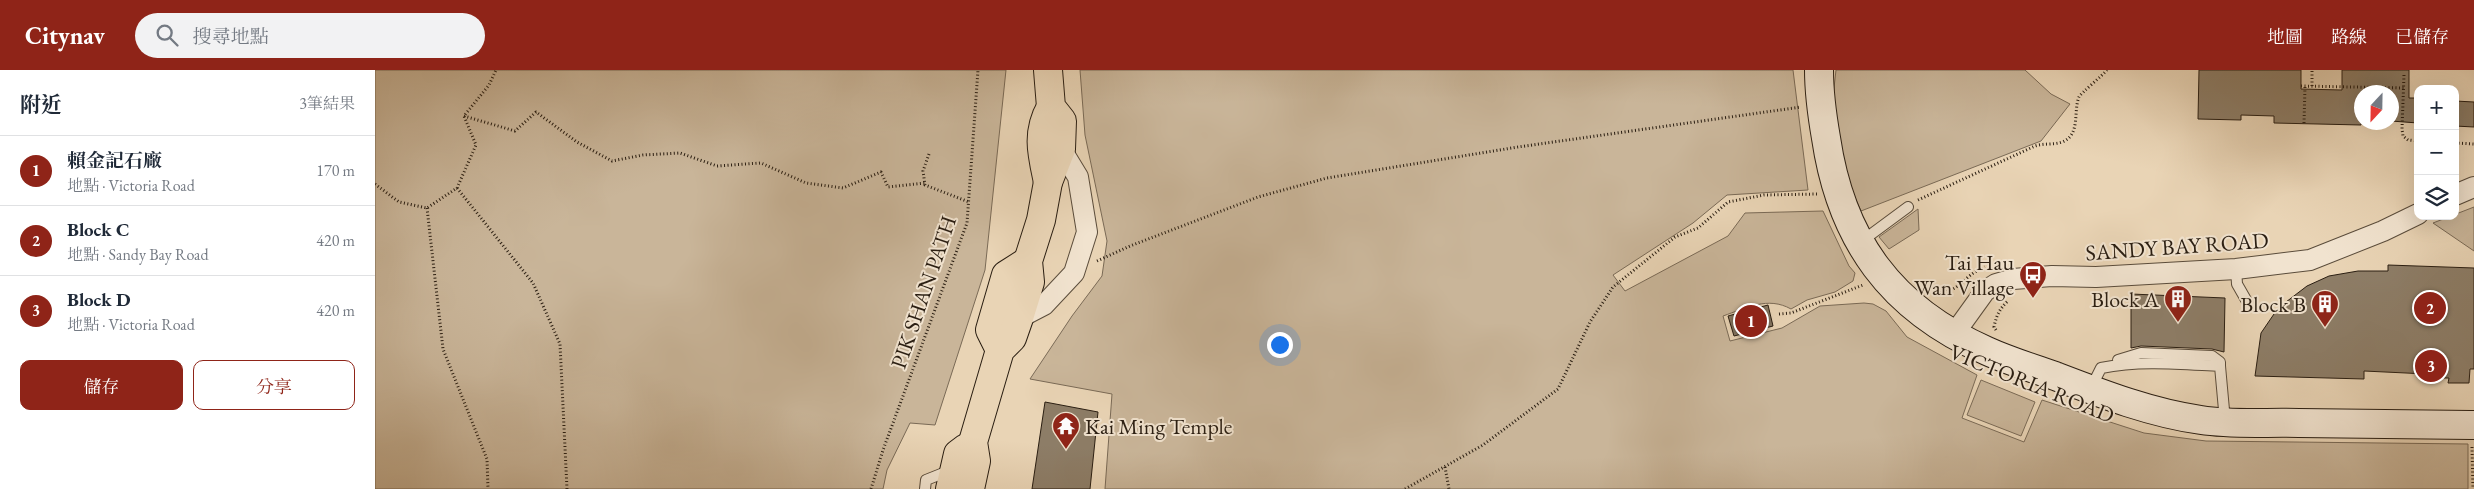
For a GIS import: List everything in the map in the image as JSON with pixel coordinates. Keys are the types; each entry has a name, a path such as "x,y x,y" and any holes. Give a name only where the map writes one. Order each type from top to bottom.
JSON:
{"main road":[{"path":"958,482 958,454 973,442 1000,350 1012,338 1019,318 1030,282 1028,261 1041,220 1048,182 1061,149 1062,121 1051,106 1048,70"},
{"name":"VICTORIA ROAD","path":"1819,70 1821,105 1834,178 1843,209 1859,243 1881,275 1909,303 1954,334 1986,351 2096,378 2165,412 2201,420 2473,432"},
{"path":"1048,182 1041,146 1043,120 1051,106"},
{"path":"1000,350 990,330 1006,275 1028,261"}],"street":[{"path":"1019,318 1044,305 1074,272 1087,232 1078,177 1061,149"},
{"path":"2459,193 2474,187"},
{"name":"SANDY BAY ROAD","path":"1954,334 1985,291 1996,284 2013,279 2052,276 2096,277 2235,269 2310,260 2383,231 2414,216"}],"lane":[{"path":"1859,243 1908,207"},
{"path":"2235,269 2237,284 2249,305"},
{"path":"2096,378 2142,362 2220,366 2226,422"},
{"path":"925,489 926,480 958,482"}],"path":[{"path":"464,116 489,85 495,70"},
{"name":"PIK SHAN PATH","path":"871,489 967,223 978,70"},
{"path":"1917,200 2035,146 2047,142 2061,142 2069,137 2074,129 2079,96 2107,70"},
{"path":"2312,70 2312,86"},
{"path":"2404,75 2403,136 2408,140 2414,141"},
{"path":"2304,123 2303,86 2404,88"},
{"path":"1074,272 1130,246 1258,197 1327,178 1518,147 1809,106"},
{"path":"464,116 515,132 536,112 577,142 612,160 643,155 680,153 717,166 761,163 806,183 843,188 881,172 888,187 925,183"},
{"path":"375,184 399,202 427,208 457,188 476,145 464,116"},
{"path":"2459,143 2474,144"},
{"path":"929,154 923,170 925,183 934,190 969,202"},
{"path":"457,188 533,284 560,344 567,489"},
{"path":"1405,489 1502,432 1558,388 1590,322 1613,287 1675,237 1698,228 1728,202 1764,195 1825,194"},
{"path":"427,208 443,349 487,459 488,489"},
{"path":"1779,314 1791,313 1837,297 1881,275"},
{"path":"2473,432 2473,489"},
{"path":"1445,467 1449,489"}],"shaded area":[{"path":"375,70 1006,70 985,270 935,425 910,423 887,470 883,489 375,489"},
{"path":"1080,70 1793,70 1808,190 1727,195 1693,223 1613,275 1625,291 1728,236 1745,213 1823,211 1849,266 1855,273 1853,281 1835,292 1807,300 1791,309 1774,303 1765,303 1723,316 1730,341 1782,328 1820,306 1873,304 1886,311 1907,337 1977,375 1962,418 2024,442 2042,400 2144,433 2206,441 2468,444 2468,489 1105,489 1112,394 1030,379 1072,316 1102,276 1107,241 1085,135"},
{"path":"1836,70 2025,70 2051,94 2070,104 2041,141 1861,211 1843,170 1833,97"},
{"path":"2474,207 2474,251 2433,223 2441,220 2459,220 2459,213"},
{"path":"1918,209 1919,230 1889,249 1879,237"},
{"path":"1981,380 2035,402 2021,436 1967,415"}],"building":[{"path":"2199,70 2301,70 2301,89 2342,90 2342,70 2409,70 2409,98 2414,98 2414,123 2399,122 2399,85 2354,85 2354,125 2274,123 2274,116 2241,115 2241,120 2198,119"},
{"path":"2459,101 2474,102 2474,127 2459,126"},
{"path":"2388,265 2474,268 2474,369 2470,369 2469,383 2448,383 2449,378 2426,378 2427,374 2364,371 2364,379 2255,376 2261,333 2274,314 2286,302 2307,286 2329,276 2358,271 2388,271"},
{"name":"Block A","path":"2131,294 2225,298 2224,352 2212,349 2141,346 2131,348"},
{"path":"1768,305 1773,326 1734,336 1728,316"},
{"name":"Kai Ming Temple","path":"1045,402 1098,412 1090,489 1032,489"}],"place":[{"name":"Tai Hau Wan Village","path":"2033,299"},
{"name":"Block C","path":"2430,308"},
{"name":"賴金記石廠","path":"1751,321"},
{"name":"Block A","path":"2178,323"},
{"name":"Block B","path":"2325,328"},
{"name":"Block D","path":"2431,366"},
{"name":"Kai Ming Temple","path":"1066,450"}]}
